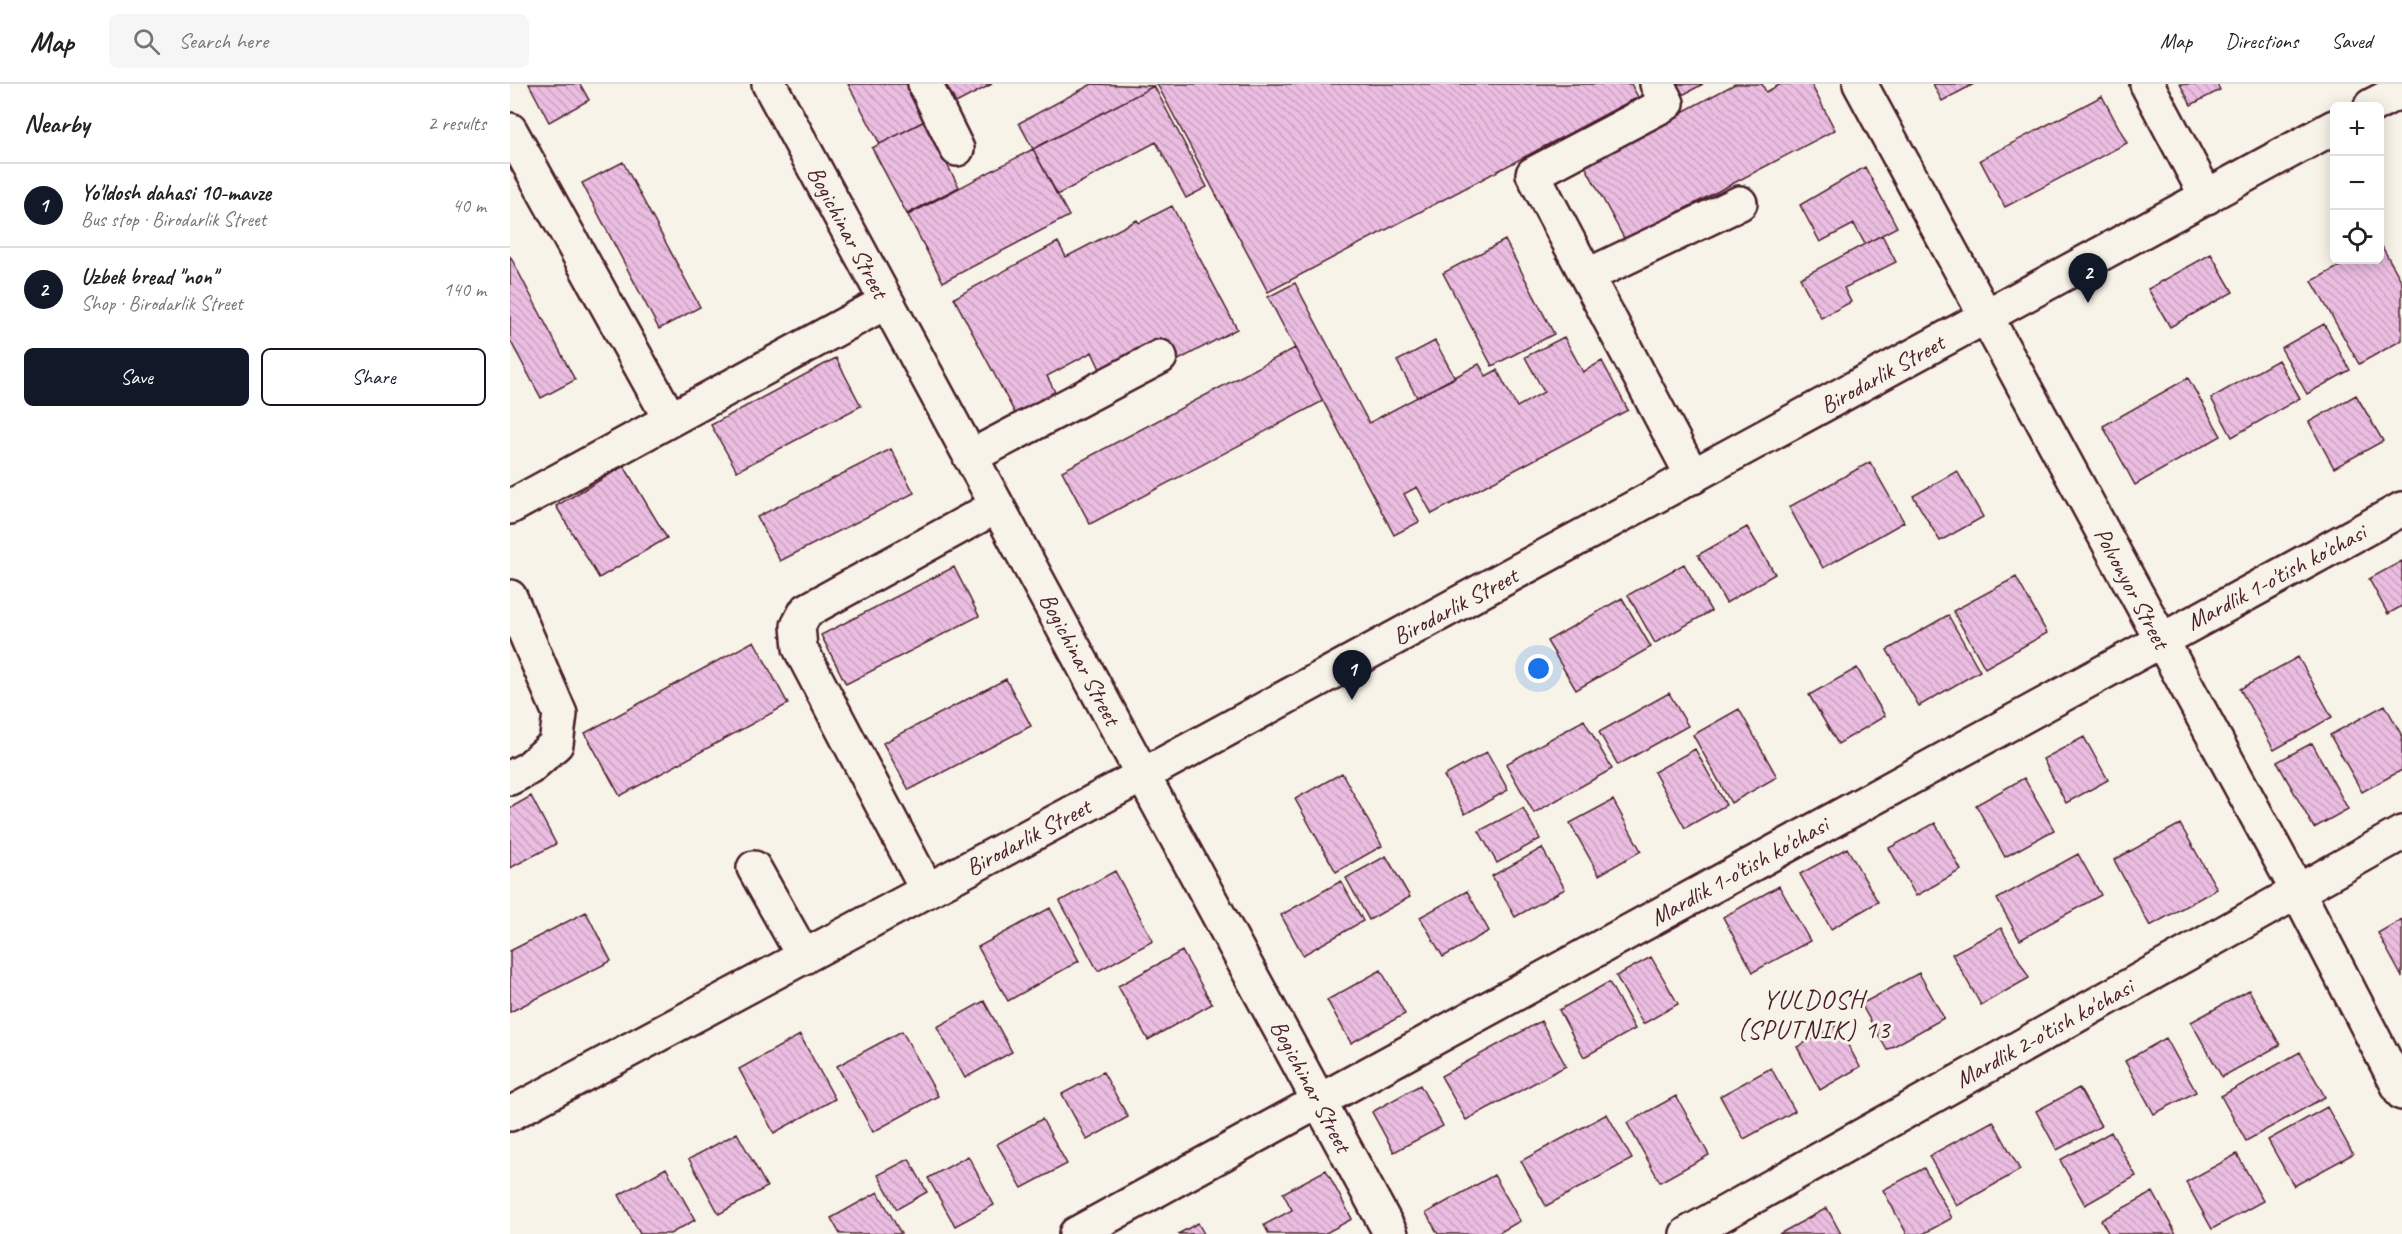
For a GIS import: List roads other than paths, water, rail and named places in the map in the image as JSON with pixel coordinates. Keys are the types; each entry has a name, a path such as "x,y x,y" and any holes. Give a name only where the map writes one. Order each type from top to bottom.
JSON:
{"street":[{"name":"Bogichinar Street","path":"769,84 1391,1234"},
{"path":"925,84 957,149"},
{"path":"1657,84 1667,103 1533,174 1694,477"},
{"name":"Polvonyor Street","path":"1860,84 2297,890 2402,1093"},
{"path":"2147,84 2207,197"},
{"path":"2379,102 2402,90"},
{"name":"Birodarlik Street","path":"510,1114 1694,477 2330,129"},
{"path":"510,130 670,419"},
{"path":"1587,276 1740,203"},
{"path":"510,507 886,302"},
{"path":"970,457 1160,357"},
{"path":"927,890 800,648 798,626 806,611 997,506"},
{"name":"Mardlik 1-o'tish ko'chasi","path":"1076,1234 2402,509"},
{"path":"510,597 560,714 556,744 529,768 510,778"},
{"name":"Mardlik 2-o'tish ko'chasi","path":"1687,1234 2402,833"},
{"path":"754,868 804,957"}],"place":[{"name":"Uzbek bread \"non\"","path":"2088,303"},
{"name":"Yo'ldosh dahasi 10-mavze","path":"1352,700"}],"district":[{"name":"YULDOSH (SPUTNIK) 13","path":"1814,1014"}]}
